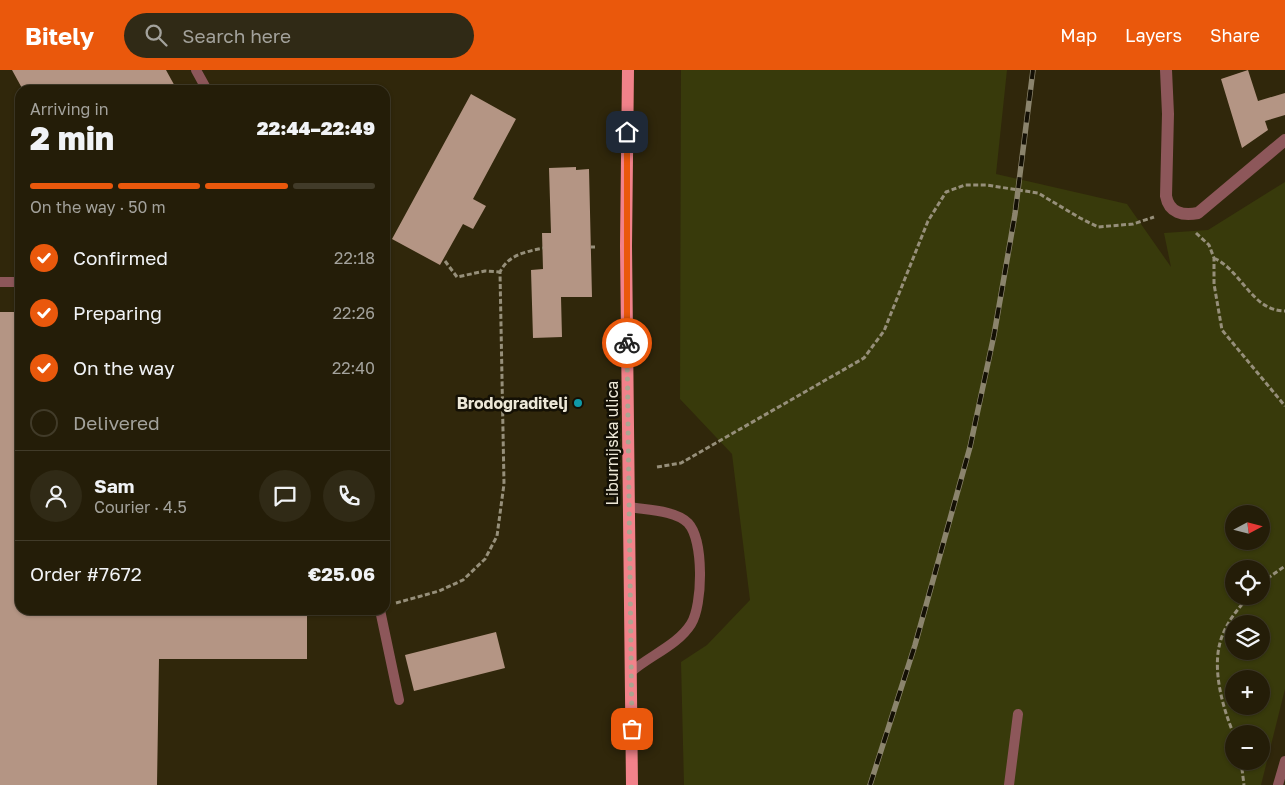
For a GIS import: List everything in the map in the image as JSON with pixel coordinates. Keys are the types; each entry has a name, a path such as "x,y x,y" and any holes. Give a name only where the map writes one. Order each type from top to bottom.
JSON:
{"main road":[{"name":"Liburnijska ulica","path":"628,70 626,246 632,785"}],"street":[{"path":"1166,70 1168,114 1166,196 1167,203 1178,213 1187,215 1198,213 1285,140"}],"lane":[{"path":"196,70 204,85"},
{"path":"0,282 15,282"},
{"path":"629,508 675,516 689,524 698,542 700,565 696,606 690,626 631,672"},
{"path":"381,615 399,700"},
{"path":"1009,785 1018,714"},
{"path":"1278,785 1285,761"}],"path":[{"path":"657,467 681,463 864,358 884,331 928,221 946,192 965,185 986,184 1038,193 1080,218 1098,226 1133,224 1160,215"},
{"path":"1189,228 1209,245 1214,258 1214,284 1222,330 1285,406"},
{"path":"395,603 439,590 463,580 481,564 497,536 504,484 500,272 504,263 512,257 543,248"},
{"path":"1214,258 1227,264 1261,302 1276,311 1285,311"},
{"path":"445,261 457,277 485,270 500,272"},
{"path":"1270,577 1285,566"},
{"path":"1230,725 1224,711 1217,664 1222,635 1230,620 1242,605"},
{"path":"1242,770 1244,785"}],"shaded area":[{"path":"681,70 1007,70 996,174 1127,204 1171,267 1164,233 1208,230 1285,182 1285,689 1270,749 1270,725 1225,725 1225,770 1265,770 1261,785 684,785 681,662 707,645 750,600 732,454 680,399"}],"building":[{"path":"12,70 166,70 174,85 20,85"},
{"path":"1248,70 1258,101 1285,93 1285,115 1265,121 1268,130 1242,148 1221,79"},
{"path":"471,94 516,119 473,199 486,206 473,229 463,224 440,265 392,239"},
{"path":"576,167 576,170 589,169 592,297 561,297 562,337 533,338 531,270 543,269 542,233 551,233 549,168"},
{"path":"0,312 15,312 15,615 307,615 307,659 159,659 157,785 0,785"},
{"path":"496,632 505,668 414,691 405,655"}],"railway":[{"path":"870,785 915,645 970,447 994,335 1015,214 1033,70"}],"way so far":[{"path":"627,343 632,729"}],"place":[{"name":"Brodograditelj","path":"578,403"}],"route":[{"path":"627,132 627,343"}]}
